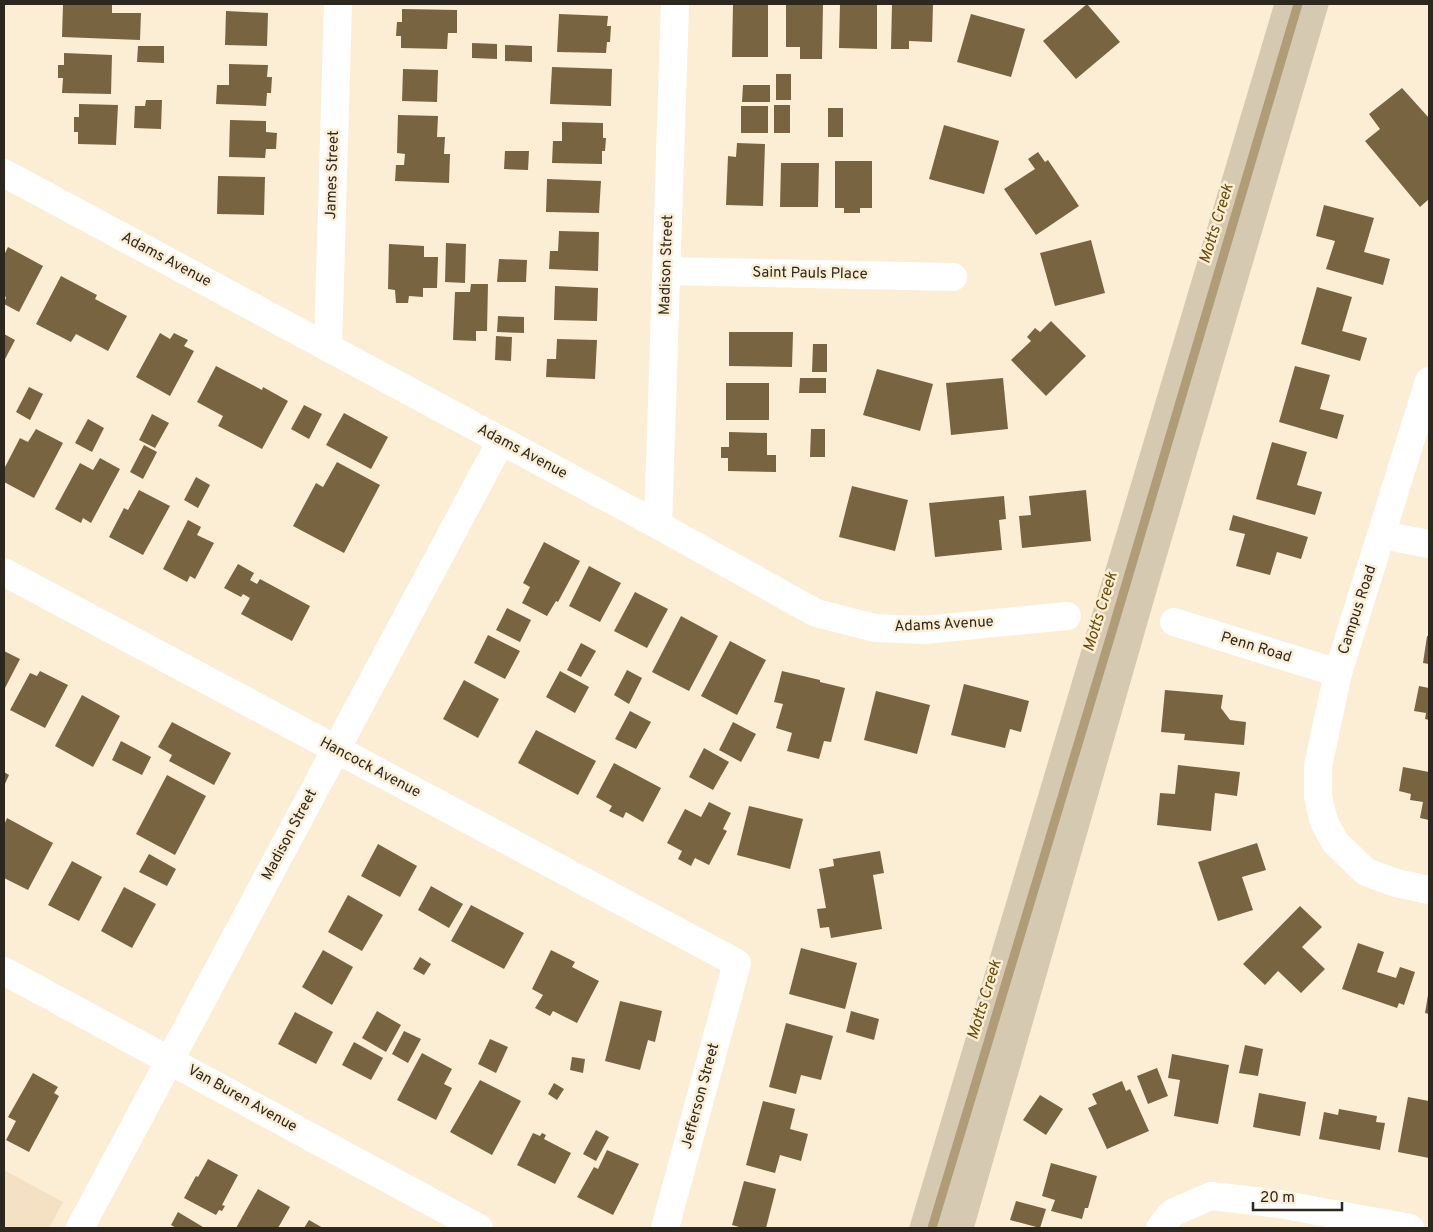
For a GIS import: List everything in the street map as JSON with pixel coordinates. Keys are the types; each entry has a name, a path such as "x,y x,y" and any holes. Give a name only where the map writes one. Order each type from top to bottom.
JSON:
{"street":[{"name":"James Street","path":"328,347 338,4"},
{"name":"Madison Street","path":"658,525 675,4"},
{"name":"Adams Avenue","path":"4,172 501,442 658,525 816,613 875,628 924,630 1067,616"},
{"name":"Saint Pauls Place","path":"667,271 953,277"},
{"name":"Campus Road","path":"1429,381 1338,673 1318,766 1318,796 1324,822 1335,842 1366,872 1396,883 1429,890"},
{"name":"Madison Street","path":"80,1228 501,442"},
{"path":"1382,535 1429,544"},
{"name":"Hancock Avenue","path":"4,572 737,963"},
{"name":"Penn Road","path":"1174,622 1338,673"},
{"name":"Jefferson Street","path":"665,1228 737,963"},
{"name":"Van Buren Avenue","path":"4,970 479,1228"},
{"path":"1166,1221 1211,1196 1279,1204 1410,1228"}],"shaded area":[{"path":"1274,4 1329,4 1161,576 974,1228 909,1228"},
{"path":"4,1170 63,1202 49,1228 4,1228"}],"building":[{"path":"63,4 112,4 112,13 141,13 140,40 62,37"},
{"path":"733,4 768,4 768,57 732,57"},
{"path":"786,4 823,4 822,59 800,59 800,47 786,47"},
{"path":"840,4 877,4 877,49 839,48"},
{"path":"892,4 933,4 932,42 909,41 909,49 891,49"},
{"path":"1087,4 1120,42 1076,79 1043,41"},
{"path":"402,9 457,10 457,33 448,33 447,49 401,48 401,36 396,36 397,22 402,22"},
{"path":"226,11 268,13 267,46 225,45"},
{"path":"559,14 608,16 607,26 611,26 610,42 607,42 606,53 557,52"},
{"path":"971,14 1025,29 1011,77 957,62"},
{"path":"472,43 497,44 497,59 472,58"},
{"path":"505,45 532,46 532,62 505,61"},
{"path":"138,46 164,46 164,63 137,62"},
{"path":"64,53 112,55 111,94 62,93 63,78 58,78 58,65 64,65"},
{"path":"229,64 268,65 267,77 272,77 271,93 267,93 266,106 216,104 217,85 229,85"},
{"path":"552,67 612,69 611,106 550,104"},
{"path":"403,69 438,70 437,102 402,101"},
{"path":"776,74 791,74 791,100 776,100"},
{"path":"743,85 770,85 770,102 742,102"},
{"path":"1402,88 1429,118 1429,199 1420,207 1365,141 1380,129 1369,114"},
{"path":"146,100 162,100 161,129 134,128 135,106 145,106"},
{"path":"79,104 118,105 116,145 78,144 78,132 74,132 74,117 79,117"},
{"path":"774,105 790,105 790,133 774,133"},
{"path":"741,106 768,106 768,133 741,133"},
{"path":"828,108 843,108 843,137 828,137"},
{"path":"398,115 438,116 437,137 445,137 444,154 450,154 449,183 395,181 396,165 404,165 405,154 397,153"},
{"path":"230,120 266,121 266,132 277,133 276,149 266,149 265,158 229,157"},
{"path":"562,122 603,123 603,138 606,138 605,151 602,151 602,164 552,163 553,141 562,141"},
{"path":"944,125 999,141 984,194 929,179"},
{"path":"737,143 765,144 763,206 726,205 728,156 736,157"},
{"path":"505,151 529,151 528,170 504,169"},
{"path":"1038,152 1045,162 1048,160 1079,206 1036,235 1004,189 1035,169 1028,159"},
{"path":"835,161 872,161 872,208 860,208 860,213 844,213 844,208 835,208"},
{"path":"781,163 819,163 818,207 780,207"},
{"path":"218,176 265,177 264,215 217,214"},
{"path":"547,179 601,181 599,213 546,212"},
{"path":"1324,205 1374,218 1364,252 1390,259 1383,285 1326,269 1335,241 1316,236"},
{"path":"559,231 599,232 598,271 549,269 550,251 558,251"},
{"path":"1091,240 1105,293 1055,306 1040,253"},
{"path":"446,243 466,244 465,283 445,282"},
{"path":"389,244 424,246 424,257 438,257 437,288 423,288 423,297 409,296 408,303 396,303 395,290 388,289"},
{"path":"8,247 43,266 19,312 4,304 6,297 4,296 4,255"},
{"path":"499,259 527,260 526,282 497,282"},
{"path":"61,276 97,295 95,299 127,316 108,351 76,334 71,342 36,324"},
{"path":"471,284 488,284 487,331 476,331 476,341 453,340 455,292 470,292"},
{"path":"555,286 598,288 597,321 554,320"},
{"path":"1317,287 1352,297 1342,331 1367,338 1360,361 1301,344"},
{"path":"498,316 524,317 524,333 497,332"},
{"path":"1051,321 1086,356 1046,396 1011,360 1031,341 1027,337 1035,328 1040,332"},
{"path":"729,332 793,332 792,367 729,366"},
{"path":"160,333 170,339 174,333 188,340 184,346 194,351 170,396 136,377"},
{"path":"4,334 15,340 4,361"},
{"path":"496,336 512,337 511,361 495,360"},
{"path":"557,339 597,340 595,379 546,377 547,359 556,359"},
{"path":"813,344 827,344 827,372 812,372"},
{"path":"216,366 262,390 263,387 288,401 262,449 218,426 223,416 197,402"},
{"path":"1295,366 1330,375 1320,409 1344,415 1337,439 1279,422"},
{"path":"877,369 933,384 920,431 863,415"},
{"path":"800,378 826,378 826,393 799,393"},
{"path":"1003,378 1008,429 951,435 946,383"},
{"path":"726,383 769,383 769,420 726,420"},
{"path":"29,387 43,394 30,420 16,412"},
{"path":"304,405 322,414 309,439 291,429"},
{"path":"344,413 388,437 371,469 326,445"},
{"path":"152,414 169,423 155,448 139,440"},
{"path":"88,419 104,428 92,452 75,443"},
{"path":"36,429 63,443 34,498 4,482 4,469 20,438 28,442"},
{"path":"811,429 825,429 825,457 810,457"},
{"path":"729,432 767,433 767,455 776,455 776,472 728,471 728,458 721,458 721,447 729,447"},
{"path":"1272,442 1307,452 1297,485 1322,492 1315,515 1256,499"},
{"path":"144,445 157,452 143,479 130,472"},
{"path":"100,458 120,469 91,523 83,518 81,523 55,509 80,463 93,470"},
{"path":"337,462 380,485 344,553 293,526 316,483 323,487"},
{"path":"196,477 210,485 198,508 184,500"},
{"path":"852,486 908,500 895,551 839,537"},
{"path":"139,490 170,506 143,555 109,537 124,508 128,510"},
{"path":"1086,490 1091,541 1022,548 1019,516 1031,515 1029,496"},
{"path":"1004,496 1006,519 999,520 1002,550 935,557 929,503"},
{"path":"1233,515 1308,537 1301,559 1277,552 1270,575 1236,566 1245,534 1229,530"},
{"path":"188,520 201,527 197,535 214,543 195,579 190,576 187,582 163,569"},
{"path":"544,542 580,561 558,602 556,601 547,616 522,603 530,587 523,583"},
{"path":"238,564 254,573 250,580 257,584 260,579 310,606 292,641 241,614 250,598 243,594 241,597 224,588"},
{"path":"589,566 621,583 600,622 569,606"},
{"path":"635,592 668,609 647,648 614,631"},
{"path":"507,608 531,620 520,642 496,630"},
{"path":"681,616 718,636 689,691 652,672"},
{"path":"488,635 520,651 505,679 474,663"},
{"path":"1427,636 1429,636 1429,664 1423,663"},
{"path":"730,641 766,660 737,715 701,696"},
{"path":"581,643 596,651 581,677 567,670"},
{"path":"4,651 20,659 4,690"},
{"path":"627,670 642,678 629,704 614,695"},
{"path":"40,671 68,685 45,728 10,710 30,673 37,676"},
{"path":"560,671 589,687 575,713 546,697"},
{"path":"782,671 845,688 831,742 824,741 819,759 787,751 792,733 776,728 783,704 774,702"},
{"path":"464,680 499,699 478,738 443,719"},
{"path":"964,684 1029,701 1021,732 1010,729 1005,748 951,735"},
{"path":"1419,686 1429,688 1429,720 1425,719 1426,713 1414,711"},
{"path":"1165,690 1223,695 1221,708 1230,720 1246,722 1244,745 1184,740 1185,734 1161,732"},
{"path":"876,691 930,705 917,754 864,740"},
{"path":"82,695 120,716 93,767 55,746"},
{"path":"630,711 651,722 636,749 615,739"},
{"path":"172,722 231,753 214,785 169,761 172,755 158,747"},
{"path":"733,722 756,734 741,762 719,750"},
{"path":"536,730 596,761 578,795 518,763"},
{"path":"121,741 151,757 142,775 112,760"},
{"path":"704,748 729,762 713,790 689,777"},
{"path":"614,763 661,788 643,822 626,812 623,818 609,811 612,806 596,797"},
{"path":"1178,765 1240,772 1237,796 1215,793 1211,831 1157,825 1160,793 1175,794"},
{"path":"1403,767 1429,772 1429,820 1420,818 1423,802 1410,800 1411,794 1399,791"},
{"path":"4,772 9,775 4,786"},
{"path":"167,775 206,796 175,855 136,834"},
{"path":"709,802 731,813 723,829 727,831 709,865 695,858 691,866 678,859 682,851 667,843 685,809 701,817"},
{"path":"749,806 803,819 790,869 737,855"},
{"path":"7,818 53,843 28,890 4,878 4,825"},
{"path":"1257,843 1266,870 1242,877 1253,910 1218,921 1198,862"},
{"path":"378,844 417,866 400,897 361,876"},
{"path":"880,851 884,873 873,875 882,929 831,938 829,927 820,928 817,909 826,908 819,869 834,866 833,859"},
{"path":"149,854 176,869 167,886 139,872"},
{"path":"72,861 102,877 79,921 48,905"},
{"path":"431,886 463,904 449,928 418,910"},
{"path":"124,887 156,904 132,948 101,931"},
{"path":"348,895 383,915 362,951 328,932"},
{"path":"471,905 524,933 504,969 451,941"},
{"path":"1300,906 1322,927 1302,947 1325,969 1301,993 1278,971 1265,985 1243,964"},
{"path":"1358,943 1384,952 1377,972 1396,978 1400,967 1415,972 1404,1005 1399,1003 1397,1008 1342,989"},
{"path":"801,948 857,963 845,1009 789,994"},
{"path":"323,950 353,967 332,1005 302,987"},
{"path":"551,950 575,962 572,967 599,981 577,1023 553,1011 550,1016 535,1008 543,995 532,989"},
{"path":"420,957 431,964 424,975 413,969"},
{"path":"1429,995 1429,1014 1425,1013"},
{"path":"620,1001 662,1011 655,1042 648,1040 640,1070 605,1061"},
{"path":"377,1011 401,1025 386,1052 362,1038"},
{"path":"851,1011 879,1019 874,1040 846,1032"},
{"path":"295,1012 333,1032 316,1064 278,1044"},
{"path":"786,1023 833,1036 821,1080 801,1075 796,1094 769,1087"},
{"path":"404,1031 421,1039 408,1063 392,1054"},
{"path":"490,1039 508,1047 496,1073 478,1064"},
{"path":"354,1042 383,1058 371,1080 342,1065"},
{"path":"1245,1045 1263,1049 1258,1076 1239,1073"},
{"path":"422,1053 452,1069 444,1084 452,1088 436,1120 397,1100"},
{"path":"1172,1054 1229,1065 1218,1124 1174,1116 1180,1080 1168,1078"},
{"path":"572,1057 585,1059 583,1073 570,1070"},
{"path":"1157,1068 1168,1096 1148,1104 1137,1076"},
{"path":"33,1073 58,1087 54,1093 59,1096 29,1152 6,1140 16,1121 8,1117"},
{"path":"480,1080 521,1101 492,1155 450,1132"},
{"path":"1122,1081 1126,1091 1130,1089 1149,1131 1107,1149 1088,1108 1097,1104 1092,1094"},
{"path":"554,1083 564,1089 557,1100 548,1094"},
{"path":"1259,1093 1306,1102 1300,1136 1253,1127"},
{"path":"1040,1095 1063,1109 1046,1135 1023,1120"},
{"path":"1408,1097 1429,1101 1429,1158 1398,1152"},
{"path":"763,1101 795,1109 790,1129 808,1134 801,1161 780,1155 775,1173 746,1165"},
{"path":"1339,1109 1377,1116 1376,1122 1385,1123 1380,1150 1319,1139 1324,1112 1338,1115"},
{"path":"596,1130 609,1137 596,1161 583,1154"},
{"path":"533,1133 540,1136 542,1133 546,1135 544,1139 571,1153 555,1184 517,1165"},
{"path":"607,1150 639,1164 613,1215 577,1197 594,1167 598,1169"},
{"path":"208,1159 238,1175 222,1205 225,1206 216,1215 184,1198"},
{"path":"1051,1163 1097,1176 1088,1208 1085,1208 1082,1219 1051,1211 1055,1200 1042,1196"},
{"path":"744,1181 776,1189 766,1228 743,1228 732,1225"},
{"path":"258,1189 290,1207 278,1228 236,1228"},
{"path":"1016,1201 1046,1209 1040,1228 1010,1220"},
{"path":"178,1212 203,1228 176,1228 171,1225"},
{"path":"309,1220 323,1228 304,1228"}],"waterway":[{"name":"Motts Creek","path":"932,1228 1113,628 1298,4"}]}
